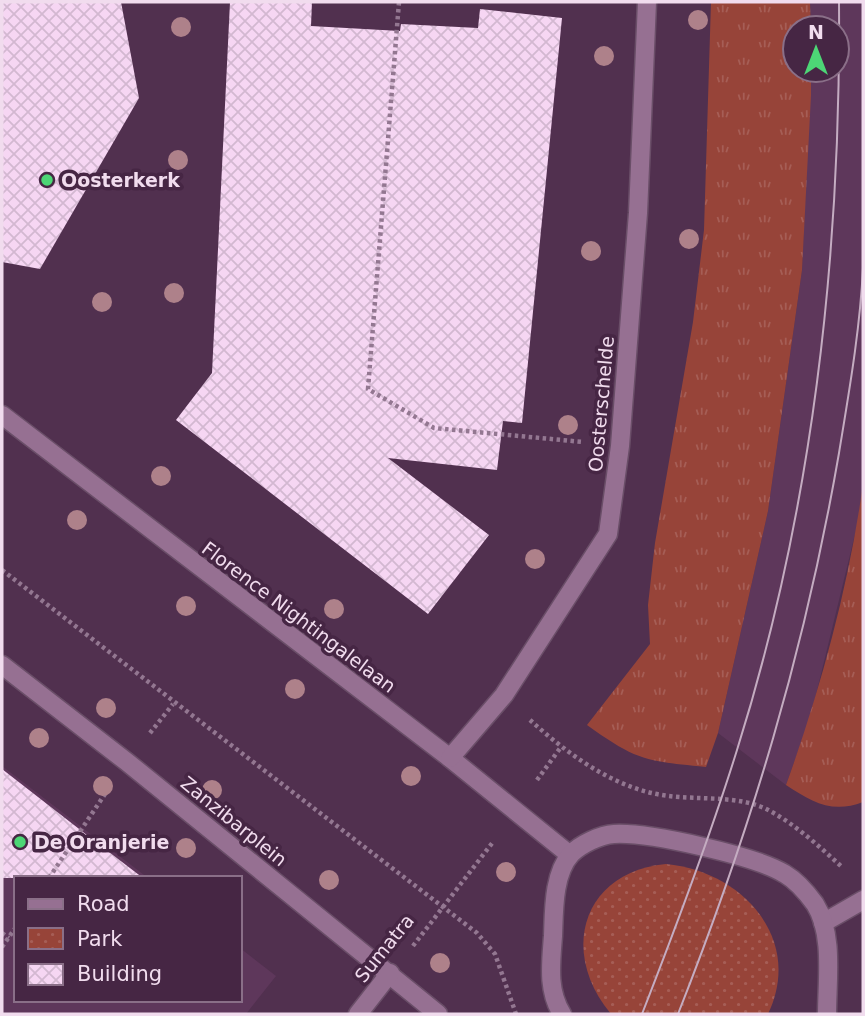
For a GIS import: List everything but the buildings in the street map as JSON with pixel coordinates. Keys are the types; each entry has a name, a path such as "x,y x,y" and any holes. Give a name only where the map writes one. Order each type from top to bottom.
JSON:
{"street":[{"name":"Oosterschelde","path":"450,758 504,695 608,534 620,446 638,214 647,2"},
{"name":"Florence Nightingalelaan","path":"2,415 450,758 570,855"},
{"name":"Zanzibarplein","path":"2,665 127,762 438,1014"},
{"path":"558,1013 550,979 555,896 570,855 587,842 611,834 637,835 765,864 786,874 816,906 823,923 827,945 827,1014"},
{"path":"823,923 863,900"},
{"name":"Sumatra","path":"358,1014 390,973"}],"path":[{"path":"399,2 368,389 434,428 620,446"},
{"path":"2,570 477,933 495,954 516,1014"},
{"path":"50,876 127,762"},
{"name":"Sumatra","path":"390,973 443,909"},
{"path":"2,947 14,930"},
{"path":"2,933 9,938"}],"shaded area":[{"path":"810,2 863,2 863,484 858,522 811,715 786,785 718,733 768,511 802,270 810,84 851,84 851,14 810,14"},
{"path":"2,766 145,876 14,876 14,1002 242,1002 242,950 276,976 246,1014 2,1014"}],"green space":[{"path":"711,2 810,2 810,14 781,14 781,84 811,84 802,270 768,511 718,733 706,767 655,761 631,753 587,725 650,644 648,605 655,543 693,322 704,230"},
{"path":"863,484 863,802 842,807 814,801 786,785 811,711 842,598"},
{"path":"666,864 694,869 719,880 741,895 759,914 772,935 778,960 777,986 768,1014 611,1014 595,990 586,966 583,941 588,919 598,899 615,882 637,870"}],"tram line":[{"path":"642,1014 692,883 737,750 785,567 803,474 828,286 835,191 839,2"},
{"path":"678,1014 752,807 810,598 839,453 857,338 863,268"}],"place":[{"name":"Oosterkerk","path":"47,180"},
{"name":"De Oranjerie","path":"20,842"}]}
